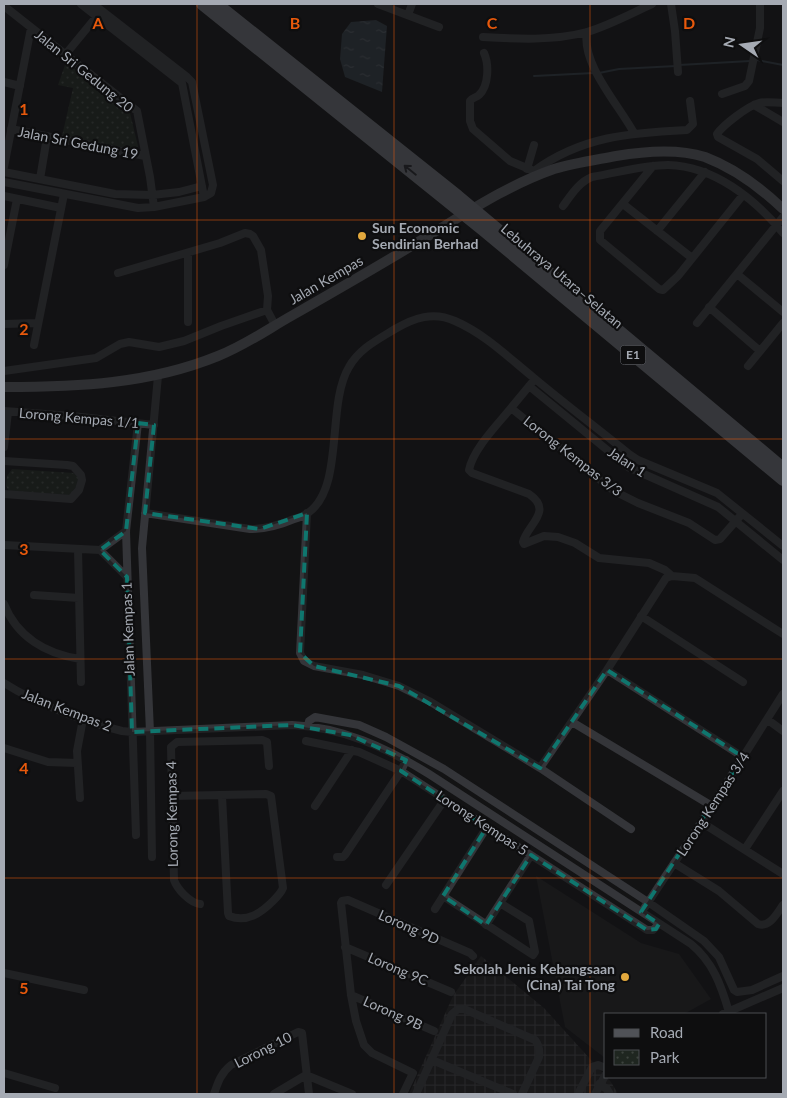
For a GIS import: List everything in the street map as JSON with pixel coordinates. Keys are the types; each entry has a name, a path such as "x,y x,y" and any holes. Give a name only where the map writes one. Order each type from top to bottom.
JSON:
{"highway":[{"name":"Lebuhraya Utara–Selatan","path":"202,4 453,199"},
{"name":"Lebuhraya Utara–Selatan","path":"217,4 783,468"},
{"name":"Lebuhraya Utara–Selatan","path":"488,228 783,480"}],"main road":[{"name":"Jalan Kempas","path":"4,388 111,383 158,376 220,355 407,249 532,172 554,170 584,162 640,152 672,151 704,157 719,164 761,190 783,209"}],"street":[{"path":"81,4 182,83 204,197"},
{"path":"4,182 138,208 154,207 204,197 210,193 213,184 192,82 93,4"},
{"path":"378,4 439,26"},
{"path":"483,37 544,38 587,32 624,18 652,4"},
{"path":"667,64 678,68 671,4"},
{"path":"722,94 746,86 749,82 760,28 760,4"},
{"path":"408,15 409,5"},
{"name":"Jalan Sri Gedung 20","path":"4,6 137,112 154,207"},
{"path":"65,55 97,16"},
{"path":"4,167 31,28"},
{"path":"587,32 586,49 599,77 634,133"},
{"path":"484,53 486,59 486,80 482,92 470,101 470,125 510,161 532,172"},
{"path":"4,82 20,86"},
{"path":"532,172 551,159 574,148 634,133 690,129 693,124 690,101"},
{"path":"783,103 764,102 754,105 718,131 717,136 757,159 783,181"},
{"path":"754,105 783,122"},
{"name":"Jalan Sri Gedung 19","path":"11,129 145,156"},
{"path":"40,179 48,136"},
{"path":"532,172 534,145"},
{"path":"652,166 600,231 599,236 600,240 659,289 663,290 678,276 743,195"},
{"path":"563,206 585,180 652,166 681,166 705,172 726,183 761,210 783,232"},
{"path":"4,172 115,194 152,196 202,186"},
{"path":"657,231 705,172"},
{"path":"34,345 64,194"},
{"path":"4,196 61,208"},
{"path":"4,265 6,239 17,199"},
{"path":"622,204 692,258"},
{"path":"697,323 783,217"},
{"path":"118,273 220,243 244,233 250,234 261,250 268,296 267,310 275,325"},
{"path":"188,253 188,322"},
{"path":"737,274 783,312"},
{"path":"709,307 760,351"},
{"path":"4,371 96,358 120,344 129,342 159,347 184,341 267,310"},
{"path":"145,513 250,529 260,529 307,514 318,502 326,487 343,378 356,357 369,344 414,319 430,316 444,317 475,331 628,454 716,494 783,546"},
{"path":"4,324 38,323"},
{"path":"748,366 783,323"},
{"path":"152,858 150,732 142,548 158,376"},
{"name":"Lorong Kempas 3/3","path":"535,379 511,408 614,491 638,503 689,523 715,540 720,539 742,514"},
{"name":"Jalan 1","path":"529,386 628,466 718,507 783,560"},
{"path":"511,408 482,444 469,470 472,473 534,497 538,504 539,514 525,535 524,544 544,536 558,537 575,543 599,558 649,563 666,570 672,576"},
{"path":"4,447 6,411"},
{"name":"Lorong Kempas 1/1","path":"6,411 154,425"},
{"name":"Jalan Kempas 1","path":"136,835 126,531 138,423"},
{"path":"4,461 67,464 78,470 82,480 79,490 70,499 4,494"},
{"path":"307,514 300,653 304,661 314,666 363,675 399,686 429,701 540,768 631,829"},
{"path":"4,545 100,550 126,531"},
{"path":"78,549 81,682"},
{"path":"100,550 127,577"},
{"path":"540,768 607,670 663,580 672,576 695,578 783,634"},
{"path":"34,595 79,598"},
{"path":"4,604 17,628 33,642 49,651 80,659"},
{"path":"641,616 743,682"},
{"path":"607,670 743,757"},
{"name":"Jalan Kempas 2","path":"4,683 26,695 82,719 114,729 132,732 292,725 308,726"},
{"name":"Lorong Kempas 3/4","path":"641,912 712,806 783,694"},
{"path":"783,976 752,990 737,992 734,990 719,958 710,947 648,902 444,769 386,737 359,725 321,717 311,718 308,726 350,735 406,760 691,944 705,958 720,983 726,1013 783,988"},
{"path":"80,798 77,764 82,719"},
{"path":"768,720 783,731"},
{"path":"572,722 712,806"},
{"path":"206,729 206,742"},
{"name":"Lorong Kempas 4","path":"200,904 195,903 178,889 175,883 171,747 177,742 265,740 269,756 269,766"},
{"name":"Lorong Kempas 5","path":"306,741 365,754 401,771 647,930 653,930 660,924"},
{"path":"4,748 48,762 77,764"},
{"path":"315,806 352,750"},
{"path":"337,857 345,855 401,771 406,760"},
{"path":"745,849 783,791"},
{"path":"172,796 270,795 272,798 283,888 278,896 260,913 254,916 241,918 229,916 228,913 222,796"},
{"path":"386,885 445,799"},
{"path":"775,804 783,810"},
{"path":"701,822 783,874"},
{"path":"435,909 487,827"},
{"path":"486,925 531,855"},
{"path":"674,863 719,891 758,924 763,926 768,924 783,905"},
{"path":"443,896 531,955 535,954 529,921 500,904"},
{"name":"Lorong 9D","path":"345,947 340,907 342,901 348,900 474,956"},
{"path":"345,947 356,1021 366,1048 372,1053 412,1073 403,1094"},
{"name":"Lorong 9C","path":"345,947 451,992"},
{"path":"4,974 84,990"},
{"name":"Lorong 9B","path":"351,995 434,1031"},
{"path":"416,1094 452,1014 458,1009 464,1009 535,1040 538,1044 539,1056 522,1094"},
{"name":"Lorong 10","path":"214,1094 218,1079 231,1065 298,1032 302,1033 306,1074"},
{"path":"432,1060 513,1094"},
{"path":"578,1094 592,1067 598,1065 604,1067"},
{"path":"4,1073 55,1088"},
{"path":"274,1094 306,1074"},
{"path":"306,1074 309,1094"},
{"path":"306,1074 352,1094"},
{"path":"596,1094 604,1077"},
{"path":"600,1084 610,1094"}],"highlighted area":[{"path":"138,423 154,425 145,513 260,529 307,513 300,653 314,666 399,686 540,768 607,670 743,757 641,912 659,924 656,929 647,930 531,855 486,925 443,896 487,827 401,771 406,760 350,735 292,725 132,732 127,577 100,550 126,531"}],"shaded area":[{"name":"Sekolah Jenis Kebangsaan (Cina) Tai Tong","path":"536,876 641,943 679,954 711,999 686,1013 604,1013 604,1057 565,1027"},
{"path":"481,956 544,1008 604,1074 604,1078 607,1078 611,1082 618,1094 409,1094 453,996"}],"green space":[{"path":"66,62 130,113 138,146 135,150 62,136 73,88 58,85"},
{"path":"12,469 74,473 81,480 71,496 9,491 6,486 7,476"}],"water":[{"path":"376,20 387,26 382,92 345,77 340,59 342,34 351,22"}],"waterway":[{"path":"757,60 783,65"},
{"path":"679,65 750,61"},
{"path":"599,73 619,69 676,66"},
{"path":"534,76 594,73"}],"place":[{"name":"Sun Economic Sendirian Berhad","path":"362,236"},
{"name":"Sekolah Jenis Kebangsaan (Cina) Tai Tong","path":"625,977"}]}
